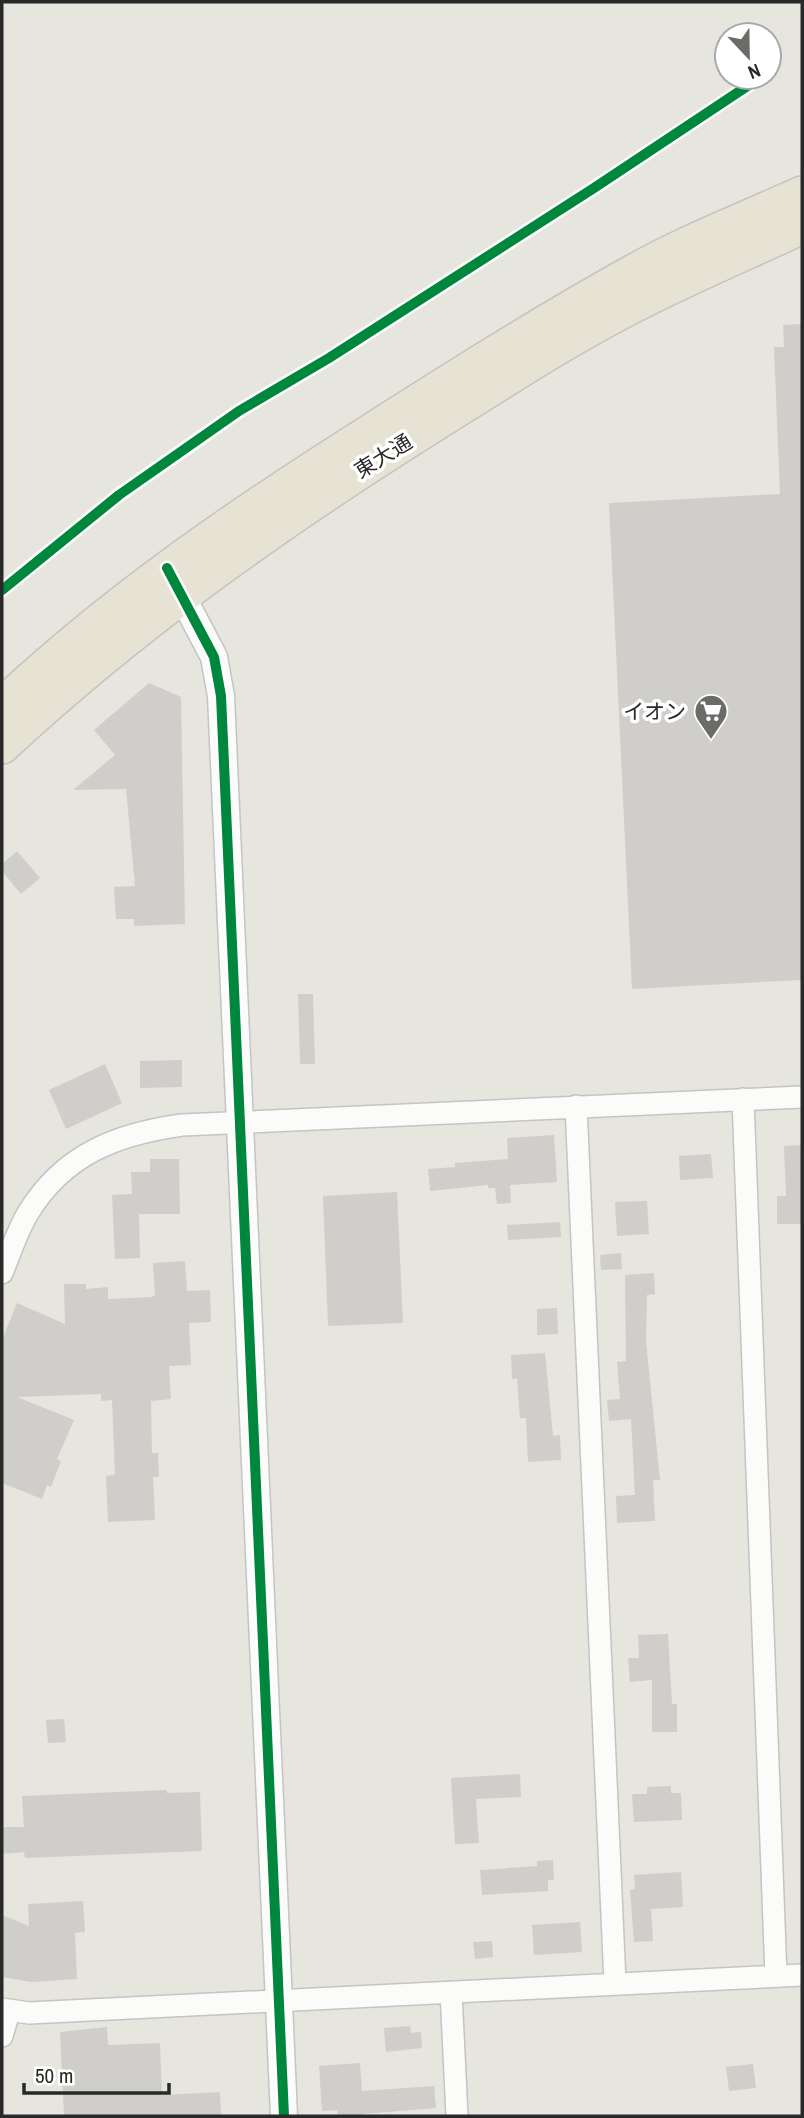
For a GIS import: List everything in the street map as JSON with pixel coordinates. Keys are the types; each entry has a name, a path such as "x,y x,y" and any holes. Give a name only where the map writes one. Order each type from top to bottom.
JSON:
{"highway":[{"name":"東大通","path":"2,746 174,581 295,480 454,379 625,277 802,194"},
{"name":"東大通","path":"2,706 51,660 174,581 306,505 490,388 651,296 802,226"}],"street":[{"path":"174,581 214,657 221,696 284,2116"},
{"path":"2,1273 28,1213 71,1164 108,1141 143,1130 182,1125 239,1125 576,1106 802,1097"},
{"path":"743,1099 776,1976"},
{"path":"576,1106 615,1983"},
{"path":"2,2036 5,2010 29,2014 802,1975"},
{"path":"451,1992 457,2116"}],"building":[{"name":"イオン","path":"802,324 802,980 632,989 609,503 780,494 774,347 784,347 783,325"},
{"path":"149,683 181,697 185,924 134,926 134,919 116,919 114,887 135,886 126,789 73,790 115,755 94,730"},
{"path":"17,851 40,878 21,894 2,871 2,864"},
{"path":"298,994 313,994 315,1064 300,1064"},
{"path":"182,1060 182,1087 140,1088 140,1061"},
{"path":"105,1064 122,1103 66,1129 49,1090"},
{"path":"554,1135 557,1182 510,1185 511,1203 497,1204 495,1188 488,1188 488,1185 430,1191 428,1169 455,1167 455,1163 508,1159 507,1138"},
{"path":"802,1145 802,1224 777,1224 777,1196 786,1196 784,1146"},
{"path":"711,1154 713,1178 680,1180 679,1156"},
{"path":"150,1159 179,1159 180,1214 139,1214 140,1258 115,1259 112,1195 132,1194 131,1172 150,1172"},
{"path":"397,1192 403,1323 328,1326 323,1196"},
{"path":"647,1201 649,1234 617,1236 615,1202"},
{"path":"560,1222 561,1237 508,1240 507,1225"},
{"path":"621,1253 622,1269 601,1270 600,1255"},
{"path":"185,1261 187,1291 210,1290 211,1322 189,1323 191,1365 169,1366 171,1399 151,1401 152,1453 158,1453 159,1477 153,1477 155,1520 108,1522 106,1476 115,1475 112,1400 101,1401 101,1394 17,1397 74,1420 57,1459 61,1461 51,1487 47,1485 42,1499 2,1483 2,1340 17,1303 65,1324 64,1284 86,1284 86,1289 108,1287 108,1299 152,1297 155,1295 153,1263"},
{"path":"654,1273 655,1294 647,1295 646,1341 660,1480 653,1480 655,1521 617,1523 616,1496 635,1495 631,1419 609,1421 607,1400 620,1399 617,1362 626,1361 625,1275"},
{"path":"557,1308 558,1334 537,1335 537,1309"},
{"path":"545,1353 553,1436 560,1435 561,1460 528,1462 526,1418 520,1418 517,1378 512,1379 511,1355"},
{"path":"668,1634 672,1704 677,1704 677,1732 652,1732 652,1680 630,1682 628,1658 639,1658 638,1635"},
{"path":"64,1719 66,1742 48,1743 46,1720"},
{"path":"520,1774 521,1797 476,1799 479,1843 455,1844 451,1778"},
{"path":"671,1786 671,1793 681,1793 682,1820 634,1822 632,1794 647,1794 647,1787"},
{"path":"167,1790 167,1793 200,1792 202,1851 25,1858 24,1852 2,1854 2,1827 24,1827 22,1796"},
{"path":"553,1860 554,1880 548,1880 548,1891 482,1895 480,1870 537,1866 537,1861"},
{"path":"681,1872 683,1907 651,1909 653,1941 634,1942 630,1890 635,1889 634,1875"},
{"path":"83,1901 85,1932 75,1933 77,1979 31,1982 2,1977 2,1915 29,1926 28,1904"},
{"path":"580,1922 582,1952 534,1955 532,1925"},
{"path":"492,1941 493,1957 475,1959 473,1942"},
{"path":"410,2026 411,2033 421,2032 422,2048 386,2052 384,2028"},
{"path":"107,2027 108,2045 160,2043 162,2095 220,2092 221,2116 64,2116 60,2032"},
{"path":"360,2063 362,2091 434,2086 436,2108 363,2116 338,2116 337,2110 322,2111 319,2066"},
{"path":"753,2064 756,2088 729,2091 726,2067"}],"cycle path":[{"path":"2,590 119,495 239,411 329,358 740,91"},
{"path":"167,568 214,657 221,696 284,2116"}],"place":[{"name":"イオン","path":"711,741"}]}
